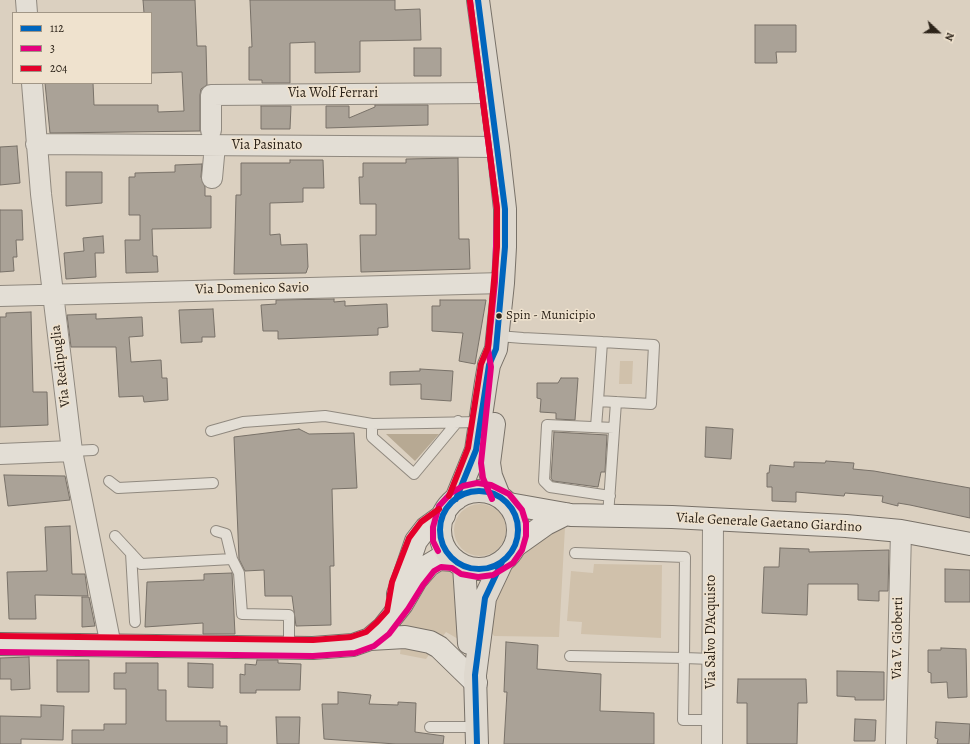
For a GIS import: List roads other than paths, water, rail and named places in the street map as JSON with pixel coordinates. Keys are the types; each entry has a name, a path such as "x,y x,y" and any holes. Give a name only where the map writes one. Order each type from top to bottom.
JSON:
{"main road":[{"path":"476,736 476,679 484,598 518,535 518,524 515,514 504,500 491,476 490,463 499,367 497,343 503,283 504,209 498,147 478,0"},
{"path":"476,679 469,643 459,563 446,550 441,539 440,526 476,450 489,365 497,343"},
{"path":"394,614 400,585 416,541 426,528 466,493 477,491 488,492 504,500"},
{"name":"Viale Generale Gaetano Giardino","path":"504,500 566,514"},
{"name":"Viale Generale Gaetano Giardino","path":"509,554 546,524 566,514 609,506 713,520 846,526 901,531 970,544"},
{"path":"370,639 383,628 402,604 416,580 429,564 439,559 459,563 477,569 490,568 509,554"},
{"path":"0,644 289,648 335,647 353,645 370,639 404,637 430,642 476,679"}],"street":[{"path":"26,0 27,12"},
{"name":"Via Redipuglia","path":"32,84 36,144 72,451 112,646"},
{"name":"Via Wolf Ferrari","path":"213,138 211,95 491,93"},
{"path":"212,178 213,138"},
{"name":"Via Pasinato","path":"36,144 213,138 498,147"},
{"name":"Via Domenico Savio","path":"0,296 503,283"},
{"path":"0,454 72,451"},
{"name":"Via Salvo D'Acquisto","path":"712,744 713,520"},
{"name":"Via V. Gioberti","path":"896,744 901,531"}],"lane":[{"path":"596,427 602,342"},
{"path":"497,343 602,342 654,345 651,404 598,401"},
{"path":"614,428 547,425 544,481 550,487 609,506 616,402"},
{"path":"211,431 243,422 325,416 372,424 480,422"},
{"path":"372,424 372,437 414,474 458,422"},
{"path":"72,451 93,450"},
{"path":"109,482 118,488 213,483"},
{"path":"216,531 226,534 232,559 239,574 242,614 288,615 289,648"},
{"path":"115,536 141,564 232,559"},
{"path":"131,553 135,622"},
{"path":"575,553 685,558 683,720 712,720"},
{"path":"570,656 712,659"},
{"path":"430,727 476,736"}],"place":[{"name":"Spin - Municipio","path":"499,316"}]}
